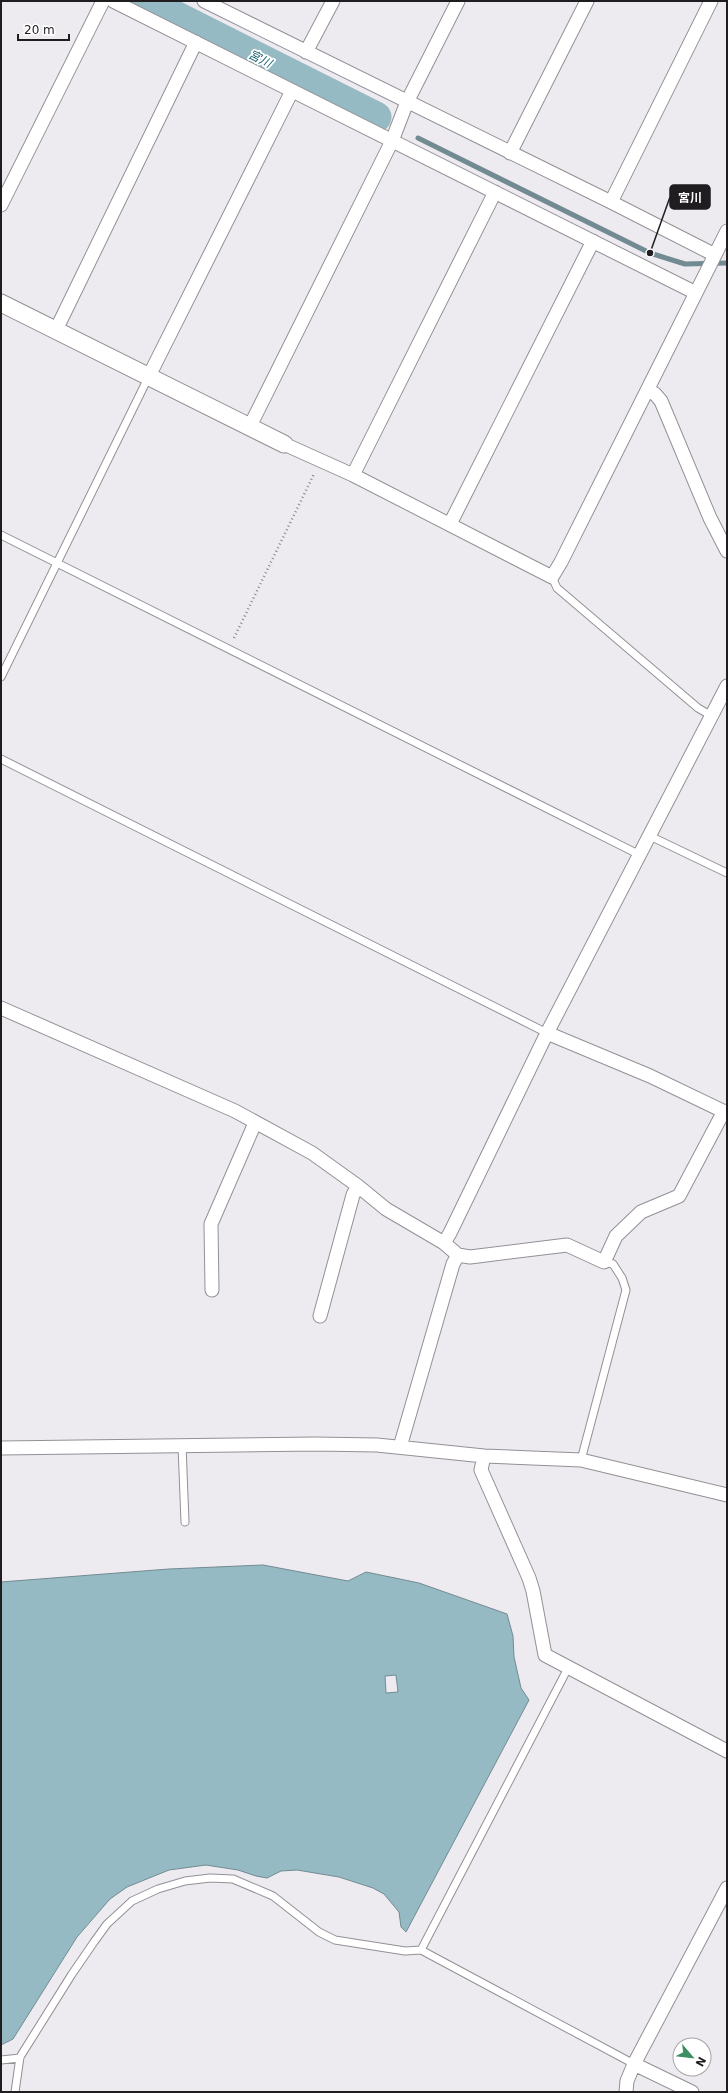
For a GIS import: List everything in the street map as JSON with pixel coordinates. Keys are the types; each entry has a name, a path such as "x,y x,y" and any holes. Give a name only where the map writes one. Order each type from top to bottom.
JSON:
{"street":[{"path":"1,206 103,1"},
{"path":"113,1 696,293"},
{"path":"306,52 333,1"},
{"path":"250,426 392,141 407,102 458,1"},
{"path":"510,154 587,1"},
{"path":"611,202 711,1"},
{"path":"212,3 306,52 510,154 611,202 715,255"},
{"path":"56,330 196,42"},
{"path":"149,376 292,90"},
{"path":"353,475 495,192"},
{"path":"1,302 284,444 353,475 552,576 561,562 727,231"},
{"path":"450,524 593,241"},
{"path":"648,390 655,394 661,401 710,518 727,551"},
{"path":"444,1243 547,1033 650,836 710,715 727,686"},
{"path":"1,1008 235,1111 312,1153 358,1186 386,1209 444,1243 458,1255 470,1257 567,1245 604,1262 616,1236 641,1212 679,1196 726,1109 547,1033"},
{"path":"212,1290 211,1224 255,1123"},
{"path":"320,1316 352,1195 358,1186"},
{"path":"400,1447 453,1264 458,1255"},
{"path":"1,1448 316,1444 400,1447 484,1456 581,1460 727,1495"},
{"path":"484,1456 482,1470 534,1591 545,1655 727,1751"},
{"path":"626,2092 626,2081 634,2064 727,1888"},
{"path":"634,2064 692,2092"}],"lane":[{"path":"1,677 149,376"},
{"path":"1,535 56,564 640,855"},
{"path":"552,576 557,588 698,708 710,715"},
{"path":"1,758 547,1033"},
{"path":"650,836 727,872"},
{"path":"581,1460 626,1290 622,1278 613,1264 604,1262"},
{"path":"182,1445 185,1522"},
{"path":"421,1950 568,1668"},
{"path":"15,2092 20,2058 72,1974 107,1924 132,1901 158,1889 185,1881 210,1878 233,1879 273,1896 319,1932 335,1940 405,1951 421,1950 634,2064"},
{"path":"1,2060 20,2058"}],"path":[{"path":"228,649 321,460"}],"water":[{"path":"263,1565 348,1581 366,1572 419,1583 507,1614 513,1636 514,1657 521,1688 529,1700 406,1932 401,1927 399,1912 384,1894 373,1888 339,1877 297,1870 281,1871 267,1878 238,1870 206,1865 169,1870 127,1887 110,1899 77,1937 13,2039 1,2045 1,1582 169,1569","holes":["396,1675 398,1692 386,1693 385,1676"]}],"waterway":[{"name":"宮川","path":"145,1 376,117"},
{"name":"宮川","path":"418,138 650,253 685,264 727,263"}],"place":[{"name":"宮川","path":"650,253"}]}
